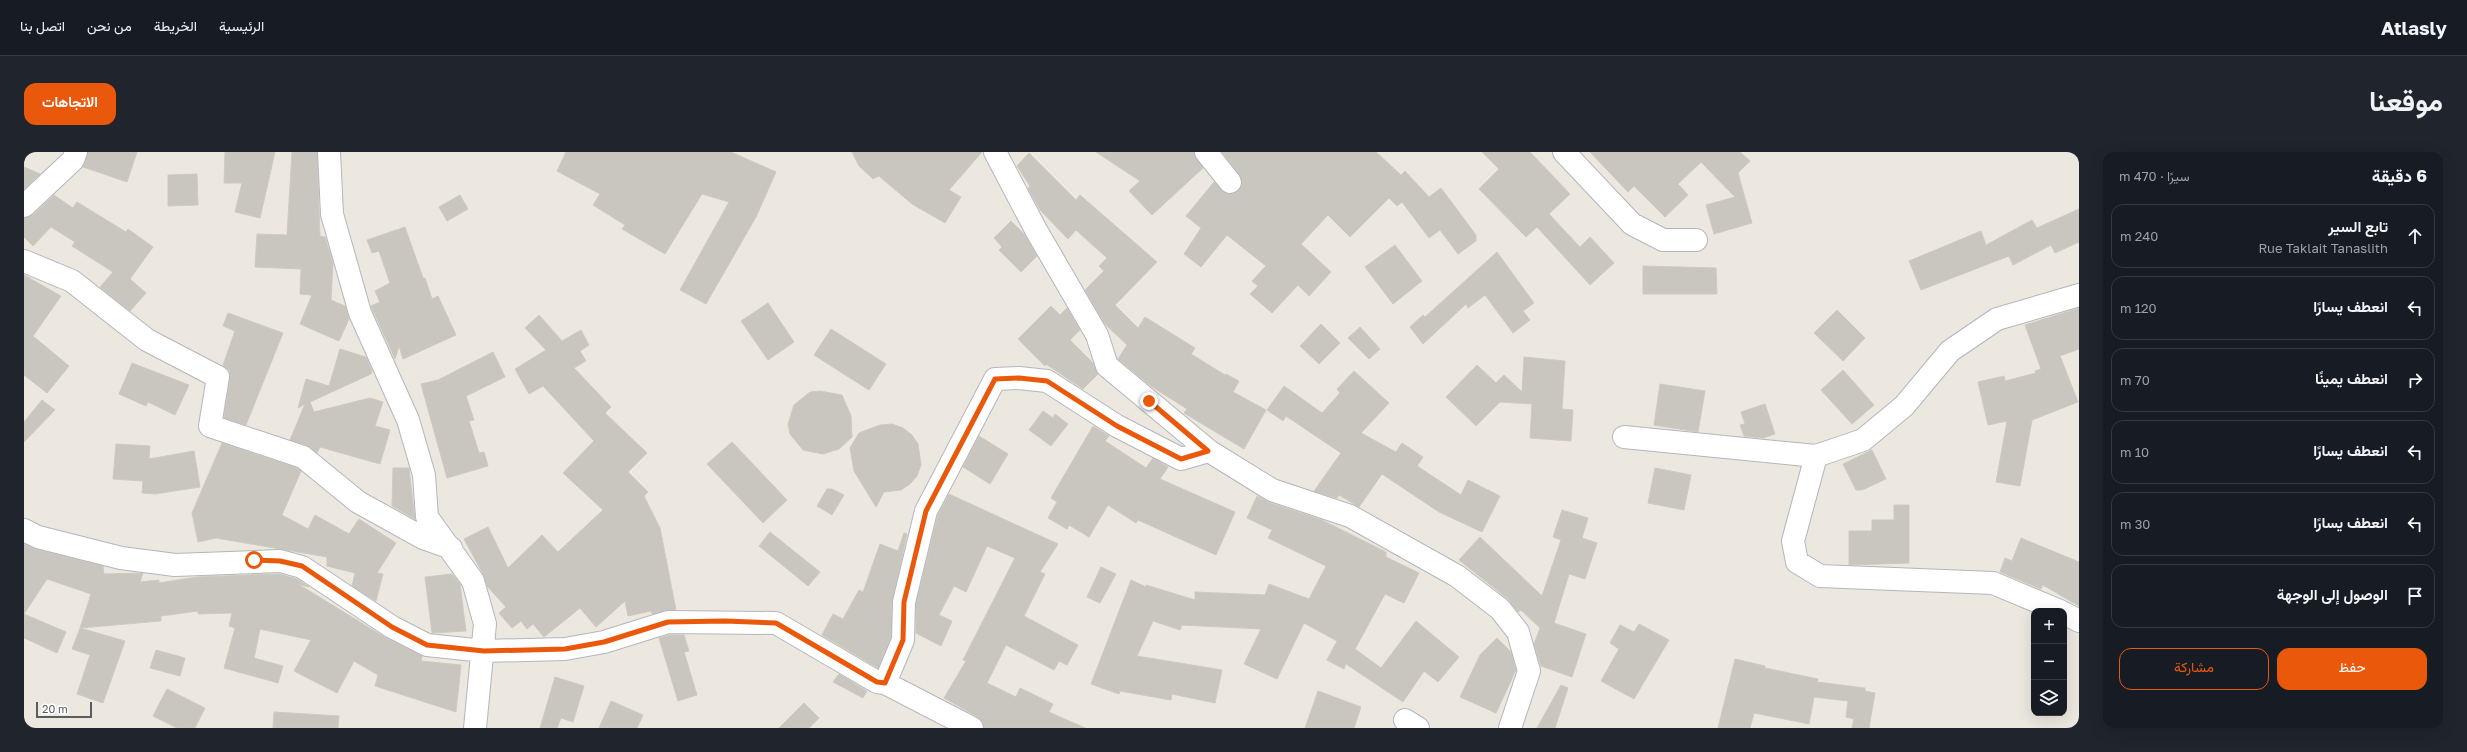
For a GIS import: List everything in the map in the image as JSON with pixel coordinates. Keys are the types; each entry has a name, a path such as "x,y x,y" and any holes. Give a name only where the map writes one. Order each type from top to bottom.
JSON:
{"street":[{"path":"24,206 73,160 76,152"},
{"path":"329,152 332,214 346,267 360,313 408,420 424,475 426,517 451,548 473,580 485,624 484,651 475,728"},
{"path":"995,152 1036,230 1097,335 1108,366 1208,451 1272,490 1350,516 1457,576 1500,609 1518,632 1529,671 1510,728"},
{"path":"1206,152 1230,182"},
{"path":"1564,152 1632,224 1663,240 1696,240"},
{"path":"24,261 72,281 147,340 218,377 210,426 303,457 358,502 423,538 451,548"},
{"path":"1624,437 1816,456 1863,440 1904,406 1950,351 1997,319 2079,295"},
{"path":"885,683 903,640 904,602 926,511 995,379 1019,378 1047,381 1117,426 1181,459 1208,451"},
{"path":"1816,456 1792,541 1797,562 1820,576 1993,583 2053,608"},
{"path":"24,530 38,537 121,558 175,565 280,561 302,566 392,627 427,645 484,651 565,649 604,642 668,622 725,621 776,623 877,682 885,683 972,728"},
{"path":"2067,615 2079,621"}],"building":[{"path":"88,152 137,152 127,182 83,167"},
{"path":"225,152 275,152 260,218 235,212 242,183 224,183"},
{"path":"292,152 317,152 320,236 325,237 333,263 331,300 345,306 349,319 339,341 300,324 312,295 300,294 301,269 255,267 257,234 287,235"},
{"path":"566,152 731,152 776,172 756,217 706,304 680,290 729,202 702,194 665,254 622,229 625,225 593,205 600,194 557,171"},
{"path":"852,152 982,152 949,190 961,197 945,223 912,204 879,176 873,179 859,166"},
{"path":"1096,152 1194,152 1203,168 1152,215 1129,191 1140,181"},
{"path":"1222,152 1376,152 1401,175 1405,171 1429,197 1441,188 1476,235 1476,241 1458,254 1440,230 1429,238 1402,202 1397,206 1389,198 1350,237 1328,215 1301,244 1331,272 1309,296 1298,285 1272,313 1250,294 1258,286 1252,281 1266,266 1227,235 1201,267 1184,254 1201,228 1186,216 1214,182 1226,194 1237,192 1242,186 1240,175"},
{"path":"1482,152 1530,152 1570,194 1549,214 1580,247 1590,237 1614,263 1590,285 1537,227 1526,237 1479,189 1499,169"},
{"path":"1590,152 1740,152 1750,161 1738,173 1752,223 1714,234 1706,205 1735,197 1701,162 1678,184 1688,195 1665,217 1634,186 1628,192"},
{"path":"1029,153 1076,200 1080,195 1157,262 1115,305 1138,328 1145,317 1195,348 1191,354 1225,375 1226,374 1239,381 1233,392 1266,410 1244,449 1184,413 1187,409 1151,386 1118,359 1127,345 1105,324 1085,290 1104,271 1099,266 1107,258 1076,230 1068,239 1040,210 1028,188 1030,186 1017,166"},
{"path":"24,167 40,174 24,189"},
{"path":"197,174 198,205 168,206 168,175"},
{"path":"54,195 73,208 77,202 126,232 128,229 153,247 130,279 146,293 130,311 100,287 113,272 72,246 75,242 51,227 33,246 24,237 24,218 33,215"},
{"path":"460,195 468,209 447,221 439,207"},
{"path":"2079,209 2079,242 2055,253 2051,245 2013,265 2009,256 1921,290 1909,261 1981,231 1986,245 2032,220 2037,228"},
{"path":"1011,221 1024,234 1037,256 1021,272 999,250 1002,247 994,238"},
{"path":"405,227 432,299 438,296 456,335 403,359 399,346 395,359 371,306 380,302 375,291 390,283 379,251 372,253 367,240"},
{"path":"1395,245 1422,281 1393,304 1365,267"},
{"path":"1497,252 1534,303 1523,311 1530,320 1513,333 1485,295 1468,308 1466,304 1423,344 1410,327 1423,315 1425,317"},
{"path":"1643,266 1716,268 1717,294 1643,294"},
{"path":"24,275 61,296 33,336 69,366 47,393 24,375"},
{"path":"768,303 794,342 768,360 741,321"},
{"path":"1051,306 1060,315 1067,308 1080,330 1070,340 1093,363 1098,374 1083,389 1046,364 1045,366 1018,339"},
{"path":"2079,308 2079,349 2060,356 2078,402 2032,420 2020,486 1996,482 2007,421 1988,425 1978,382 2004,376 2005,381 2036,373 2035,371 2041,369 2025,325"},
{"path":"1837,310 1865,338 1843,361 1814,333"},
{"path":"228,313 283,333 246,425 224,418 230,379 229,371 223,365 235,331 223,326"},
{"path":"539,315 562,341 581,330 589,345 580,351 586,361 574,368 611,407 605,413 647,453 628,472 648,492 644,496 660,528 676,610 652,614 651,611 628,616 625,601 596,627 580,608 544,637 533,624 527,629 521,621 512,628 499,613 506,607 487,586 483,574 464,539 488,527 508,568 542,535 558,552 603,510 563,473 594,441 543,386 529,394 515,369 546,350 525,328"},
{"path":"1321,324 1340,343 1319,364 1300,346"},
{"path":"1360,327 1380,349 1369,359 1348,338"},
{"path":"831,329 886,364 869,390 814,355"},
{"path":"340,349 366,357 372,371 371,374 310,402 314,412 370,398 383,402 375,426 390,430 380,464 320,447 317,453 307,445 290,440 305,404 298,408 306,379 329,386"},
{"path":"493,352 505,377 466,396 474,420 469,421 479,453 484,452 488,466 447,478 421,384 438,380"},
{"path":"1524,357 1565,361 1562,409 1573,410 1571,441 1530,438 1532,404 1500,402 1476,426 1446,397 1477,365 1496,383 1504,375 1522,392"},
{"path":"132,363 189,385 175,415 148,402 146,406 119,394"},
{"path":"1843,370 1874,405 1852,424 1821,390"},
{"path":"1354,371 1389,403 1361,433 1396,452 1402,443 1423,457 1417,466 1461,495 1468,480 1500,496 1482,532 1439,512 1382,474 1359,507 1339,495 1337,498 1314,491 1341,453 1286,416 1283,421 1267,410 1284,386 1322,413 1340,393 1337,389"},
{"path":"1660,384 1705,391 1698,432 1654,425"},
{"path":"820,391 842,395 851,416 852,437 839,449 823,454 803,450 790,434 788,424 794,405 810,392"},
{"path":"42,400 55,410 24,442 24,422"},
{"path":"1765,404 1775,434 1763,438 1744,436 1740,425 1745,424 1741,412"},
{"path":"1043,411 1053,418 1055,414 1068,424 1051,446 1029,430"},
{"path":"892,424 903,428 912,435 918,444 921,465 917,476 910,484 901,490 884,492 876,507 854,471 850,448 859,433 880,425"},
{"path":"1093,426 1109,436 1105,441 1146,468 1153,458 1168,467 1160,479 1235,512 1216,555 1138,520 1136,523 1108,505 1089,537 1069,525 1067,529 1048,518 1057,502 1051,498"},
{"path":"979,436 1008,454 990,484 963,467"},
{"path":"732,442 787,500 763,523 707,464"},
{"path":"222,443 297,468 301,471 282,515 308,529 315,515 349,534 359,519 396,543 377,573 383,574 376,601 352,586 355,573 327,566 327,557 216,538 198,542 192,513"},
{"path":"116,444 150,446 149,459 194,451 200,487 155,494 142,493 143,481 113,479"},
{"path":"1872,450 1886,479 1862,490 1856,490 1843,464"},
{"path":"393,468 409,468 415,519 392,506"},
{"path":"1655,468 1691,475 1684,510 1648,503"},
{"path":"827,489 832,489 844,495 832,515 817,506"},
{"path":"949,494 1058,544 1040,572 1045,574 1024,616 1078,645 1067,665 1059,661 1054,670 1006,645 987,683 1016,697 1020,688 1053,704 1049,712 1085,728 984,728 983,722 978,717 944,698 966,661 963,660 1015,558 987,546 966,592 954,586 939,615 952,621 941,646 916,633 916,604 938,515"},
{"path":"1257,496 1268,502 1322,520 1386,552 1386,557 1419,573 1404,603 1385,594 1355,649 1381,668 1416,621 1459,657 1438,682 1424,671 1403,702 1346,664 1344,669 1327,660 1337,641 1304,623 1277,679 1244,664 1261,629 1182,625 1180,630 1153,621 1137,656 1222,670 1215,703 1172,694 1171,700 1120,691 1119,694 1091,684 1131,580 1146,587 1146,585 1195,600 1195,592 1265,595 1269,584 1309,599 1326,566 1268,538 1272,530 1247,518"},
{"path":"1894,505 1909,505 1909,563 1849,565 1849,531 1872,531 1872,520 1894,520"},
{"path":"1562,510 1588,518 1582,538 1597,543 1585,579 1569,574 1554,623 1586,634 1572,677 1541,666 1534,644 1540,628 1521,610 1518,612 1508,599 1459,560 1480,537 1542,596 1561,540 1553,537"},
{"path":"770,532 820,572 808,586 759,546"},
{"path":"904,533 907,534 892,602 891,637 878,668 822,635 833,614 843,619 859,590 863,592 880,544 898,551"},
{"path":"2021,538 2079,562 2079,606 2043,585 2041,589 2000,572 2005,558 2012,561"},
{"path":"24,544 35,549 103,566 104,574 143,573 140,582 159,580 159,583 197,577 279,574 297,579 309,587 298,584 386,638 422,656 421,661 461,665 456,712 375,686 378,675 354,661 337,693 294,671 311,640 260,629 254,658 283,666 278,683 224,668 235,628 229,626 232,613 198,614 198,611 161,616 161,621 80,628 91,594 47,579 24,614"},
{"path":"1101,567 1116,574 1100,603 1087,597"},
{"path":"452,574 460,584 466,631 432,633 425,577"},
{"path":"24,614 66,632 57,653 24,638"},
{"path":"1639,624 1669,640 1634,699 1601,681 1619,649 1610,643 1620,625 1634,632"},
{"path":"80,628 125,641 103,703 77,694 90,655 72,649"},
{"path":"670,635 684,635 689,651 684,652 697,695 678,701 659,638"},
{"path":"1497,638 1511,652 1516,670 1496,713 1460,697 1480,655"},
{"path":"156,650 185,658 180,676 150,668"},
{"path":"1735,659 1765,666 1765,668 1818,679 1817,682 1865,688 1865,691 1875,693 1869,728 1852,728 1854,719 1846,717 1848,701 1814,697 1809,724 1754,713 1750,728 1718,728"},
{"path":"839,674 867,691 863,698 833,682"},
{"path":"555,677 584,686 573,722 561,718 557,728 540,728"},
{"path":"1561,685 1568,688 1555,728 1537,728"},
{"path":"167,689 205,708 195,728 177,728 153,716"},
{"path":"1318,691 1361,707 1354,728 1305,728"},
{"path":"611,701 643,715 637,728 599,728"},
{"path":"804,703 819,718 809,728 779,728"},
{"path":"274,712 339,716 338,728 273,728"}],"route":[{"path":"254,560 280,561 302,566 392,627 427,645 484,651 565,649 604,642 668,622 725,621 776,623 877,682 885,683 903,640 904,602 926,511 995,379 1019,378 1047,381 1117,426 1181,459 1208,451 1149,401"}]}
